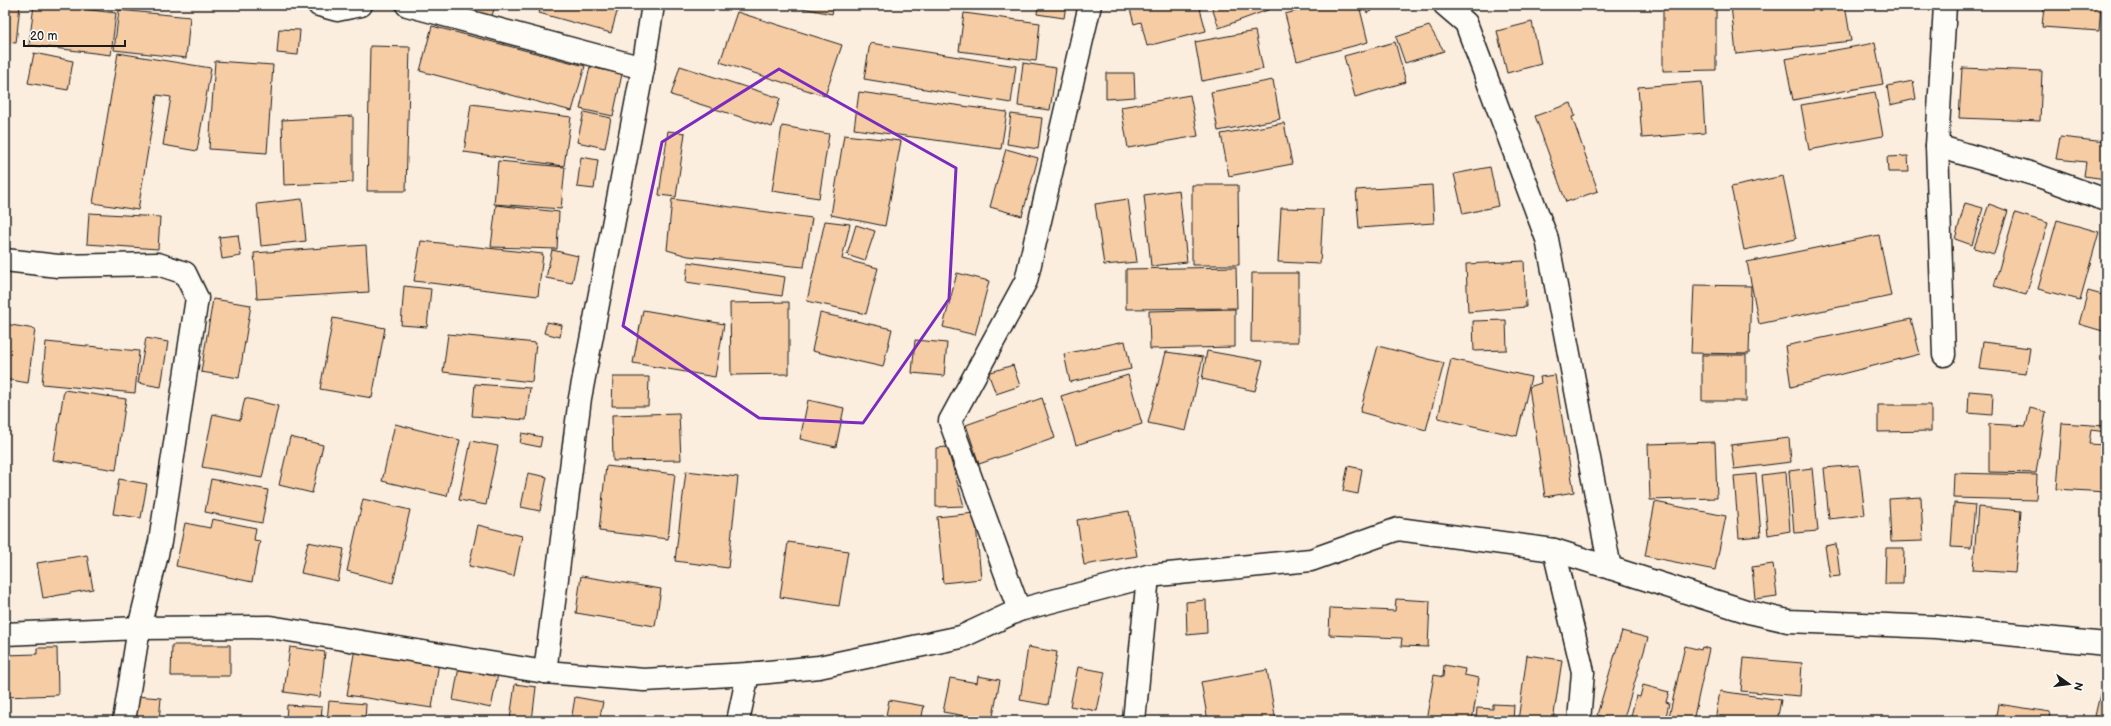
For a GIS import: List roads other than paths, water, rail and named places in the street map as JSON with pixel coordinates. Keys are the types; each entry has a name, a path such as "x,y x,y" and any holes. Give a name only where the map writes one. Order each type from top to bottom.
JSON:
{"street":[{"path":"319,5 337,10 361,5"},
{"path":"407,5 643,68"},
{"path":"545,672 580,398 643,68 653,5"},
{"path":"1019,610 950,421 1026,280 1090,5"},
{"path":"1445,5 1466,23 1547,239 1610,568"},
{"path":"1944,355 1937,146 1945,5"},
{"path":"1937,146 2033,174 2106,200"},
{"path":"5,260 58,266 158,264 185,273 197,298 160,542 139,628 124,721"},
{"path":"5,634 139,628 270,627 545,672 644,680 748,674 819,667 961,637 1019,610 1148,576 1311,560 1398,529 1554,550 1749,612 1788,621 1936,628 2106,644"},
{"path":"1554,550 1583,672 1579,721"},
{"path":"1134,721 1148,576"},
{"path":"738,721 748,674"}]}
